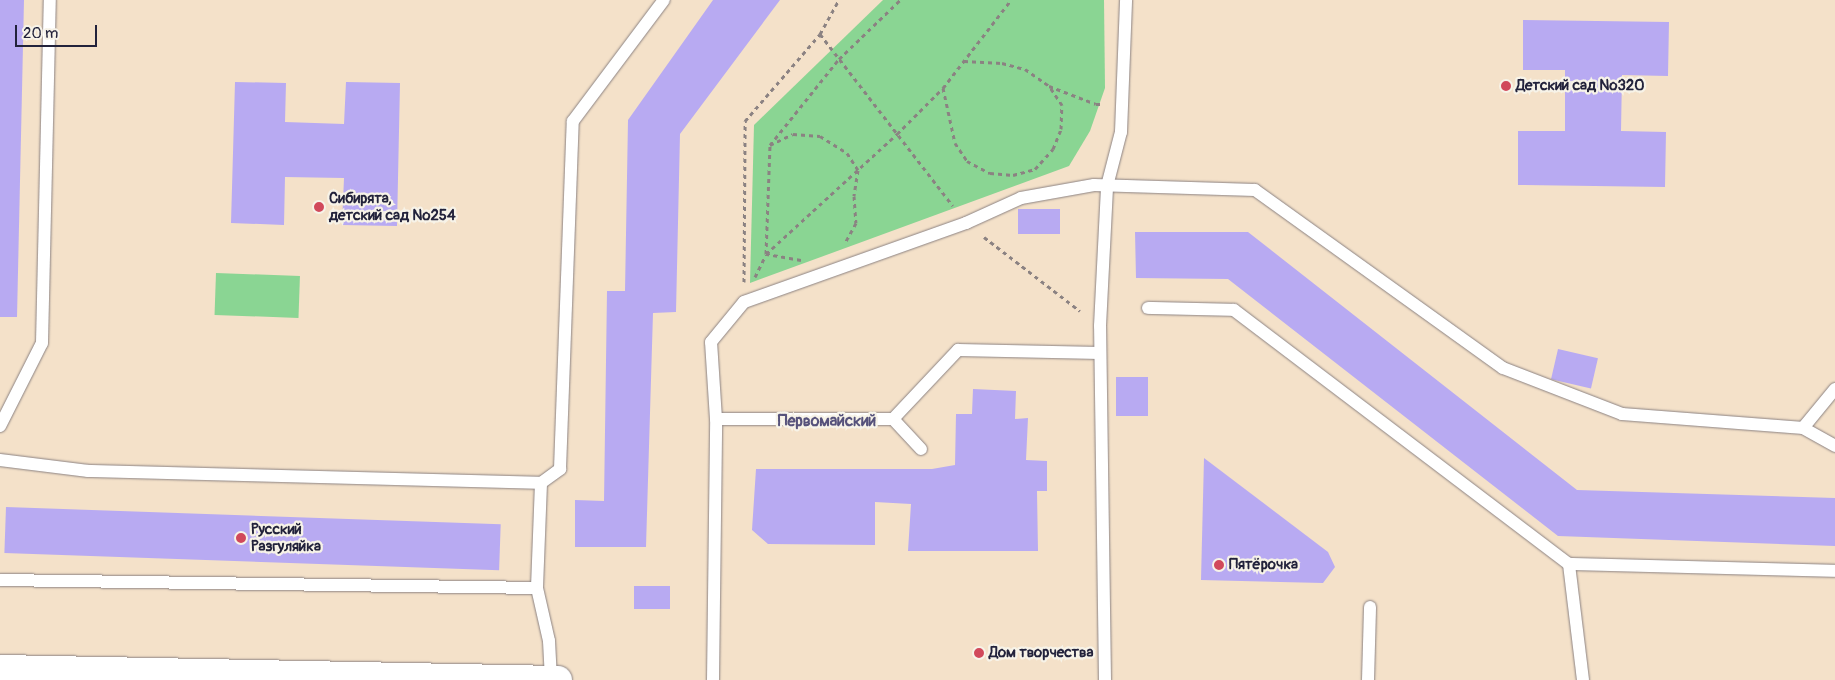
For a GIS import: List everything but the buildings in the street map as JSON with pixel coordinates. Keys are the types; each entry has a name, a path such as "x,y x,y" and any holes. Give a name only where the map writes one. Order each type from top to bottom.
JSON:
{"main road":[{"path":"0,669 558,680"}],"lane":[{"path":"0,426 42,343 50,0"},
{"path":"0,460 88,471 541,483 560,469 573,121 664,0"},
{"path":"1105,680 1100,326 1106,186 1121,132 1126,0"},
{"path":"713,680 716,419 711,342 744,302 966,223 1021,198 1094,184 1106,186 1255,190 1503,368 1622,414 1803,428 1835,446"},
{"path":"1148,308 1234,310 1569,564 1835,570"},
{"path":"716,419 893,419 958,350 1100,353"},
{"path":"1803,428 1835,389"},
{"path":"893,419 920,449"},
{"path":"541,483 537,588 549,640 551,680"},
{"path":"1569,564 1583,680"},
{"path":"0,580 537,588"},
{"path":"1368,680 1370,606"}],"path":[{"path":"744,302 745,121 820,34 839,0"},
{"path":"744,302 766,254 770,146 839,59 900,0"},
{"path":"766,254 897,134 942,88 1011,0"},
{"path":"820,34 966,223 1100,326"},
{"path":"964,61 1002,63 1026,69 1049,86 1096,104 1111,105"},
{"path":"942,88 955,143 967,161 990,173 1013,175 1035,169 1053,149 1062,129 1062,105 1049,86"},
{"path":"770,146 794,134 820,136 847,153 858,170 854,196 856,223 844,246"},
{"path":"766,254 804,260"}],"green space":[{"path":"883,0 1104,0 1105,88 1090,131 1069,166 750,283 754,125"},
{"path":"216,273 300,276 298,318 215,315"}],"place":[{"name":"Детский сад №320","path":"1506,86"},
{"name":"Сибирята, детский сад №254","path":"319,207"},
{"name":"Русский Разгуляйка","path":"241,538"},
{"name":"Пятёрочка","path":"1219,565"},
{"name":"Дом творчества","path":"979,653"}],"district":[{"name":"Первомайский","path":"827,421"}]}
